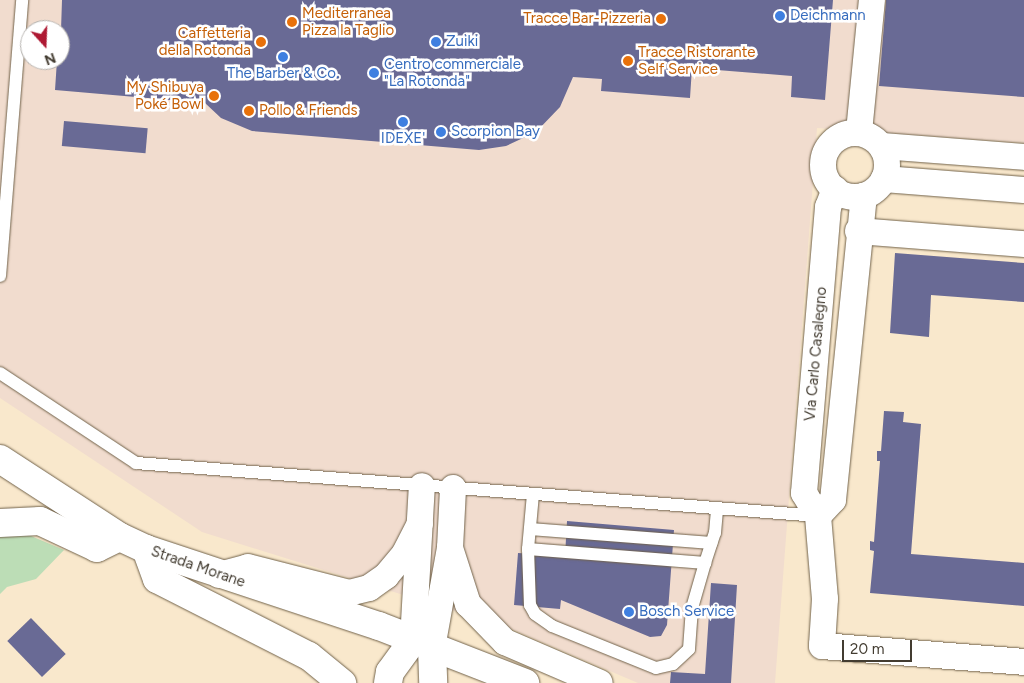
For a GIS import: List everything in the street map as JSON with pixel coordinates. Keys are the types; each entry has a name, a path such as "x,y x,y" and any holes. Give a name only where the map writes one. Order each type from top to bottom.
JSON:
{"street":[{"path":"859,132 872,0"},
{"path":"859,132 872,137 882,146 888,164 884,179 864,196 844,195 835,189 824,174 828,148 841,136 859,132"},
{"path":"882,146 1024,157"},
{"path":"884,179 1024,190"},
{"name":"Via Carlo Casalegno","path":"835,189 828,207 804,493 818,516 825,599 822,646 1024,662"},
{"name":"Via Carlo Casalegno","path":"818,516 833,500 858,231 864,196"},
{"path":"858,231 1024,244"},
{"name":"Strada Morane","path":"0,459 120,537 146,549 423,644 524,683"},
{"path":"422,486 420,524 423,644 433,683"},
{"path":"388,683 390,672 423,644 450,548 453,488"},
{"path":"0,523 40,521 97,548 120,537"},
{"path":"219,575 248,567 349,593 369,588 386,576 405,553 420,524"},
{"path":"450,548 468,604 505,642 600,683"},
{"path":"146,549 157,579 309,656 342,683"}],"lane":[{"path":"0,276 22,0"},
{"path":"0,373 136,463 818,516"},
{"path":"533,494 528,549 530,605 535,614 552,626 656,668 673,664 689,649 692,608 711,543 717,508"},
{"path":"530,529 711,543"},
{"path":"528,549 705,563"}],"shaded area":[{"path":"0,0 1024,0 1024,143 817,128 775,683 638,683 509,628 202,532 0,398"}],"green space":[{"path":"0,533 24,533 64,550 36,579 7,587 0,594"}],"building":[{"name":"Centro commerciale \"La Rotonda\"","path":"62,0 833,0 825,100 791,97 792,76 692,68 690,98 601,91 602,79 573,77 560,107 536,132 506,146 479,150 252,131 221,118 205,103 55,90 56,70 70,70 70,20 61,20"},
{"path":"886,0 1024,0 1024,97 879,86"},
{"path":"64,121 148,128 146,153 62,146"},
{"path":"895,253 1024,263 1024,302 931,295 929,337 890,333"},
{"path":"884,411 904,412 903,422 921,424 911,554 1024,563 1024,606 870,593 874,551 870,550 870,541 874,542 880,461 877,461 877,451 881,451"},
{"path":"567,521 674,530 667,625 661,636 650,637 561,600 560,609 514,605 518,553 565,556"},
{"path":"711,583 737,585 731,683 670,683 671,672 705,674"},
{"path":"31,618 66,654 42,677 7,641"}],"place":[{"name":"Deichmann","path":"780,16"},
{"name":"Tracce Bar-Pizzeria","path":"661,19"},
{"name":"Mediterranea Pizza la Taglio","path":"292,22"},
{"name":"Caffetteria della Rotonda","path":"261,42"},
{"name":"Zuiki","path":"436,42"},
{"name":"The Barber & Co.","path":"283,57"},
{"name":"Tracce Ristorante Self Service","path":"628,61"},
{"name":"Centro commerciale \"La Rotonda\"","path":"374,73"},
{"name":"My Shibuya Poké Bowl","path":"214,96"},
{"name":"Pollo & Friends","path":"249,111"},
{"name":"IDEXE'","path":"403,122"},
{"name":"Scorpion Bay","path":"441,132"},
{"name":"Bosch Service","path":"629,612"}]}
